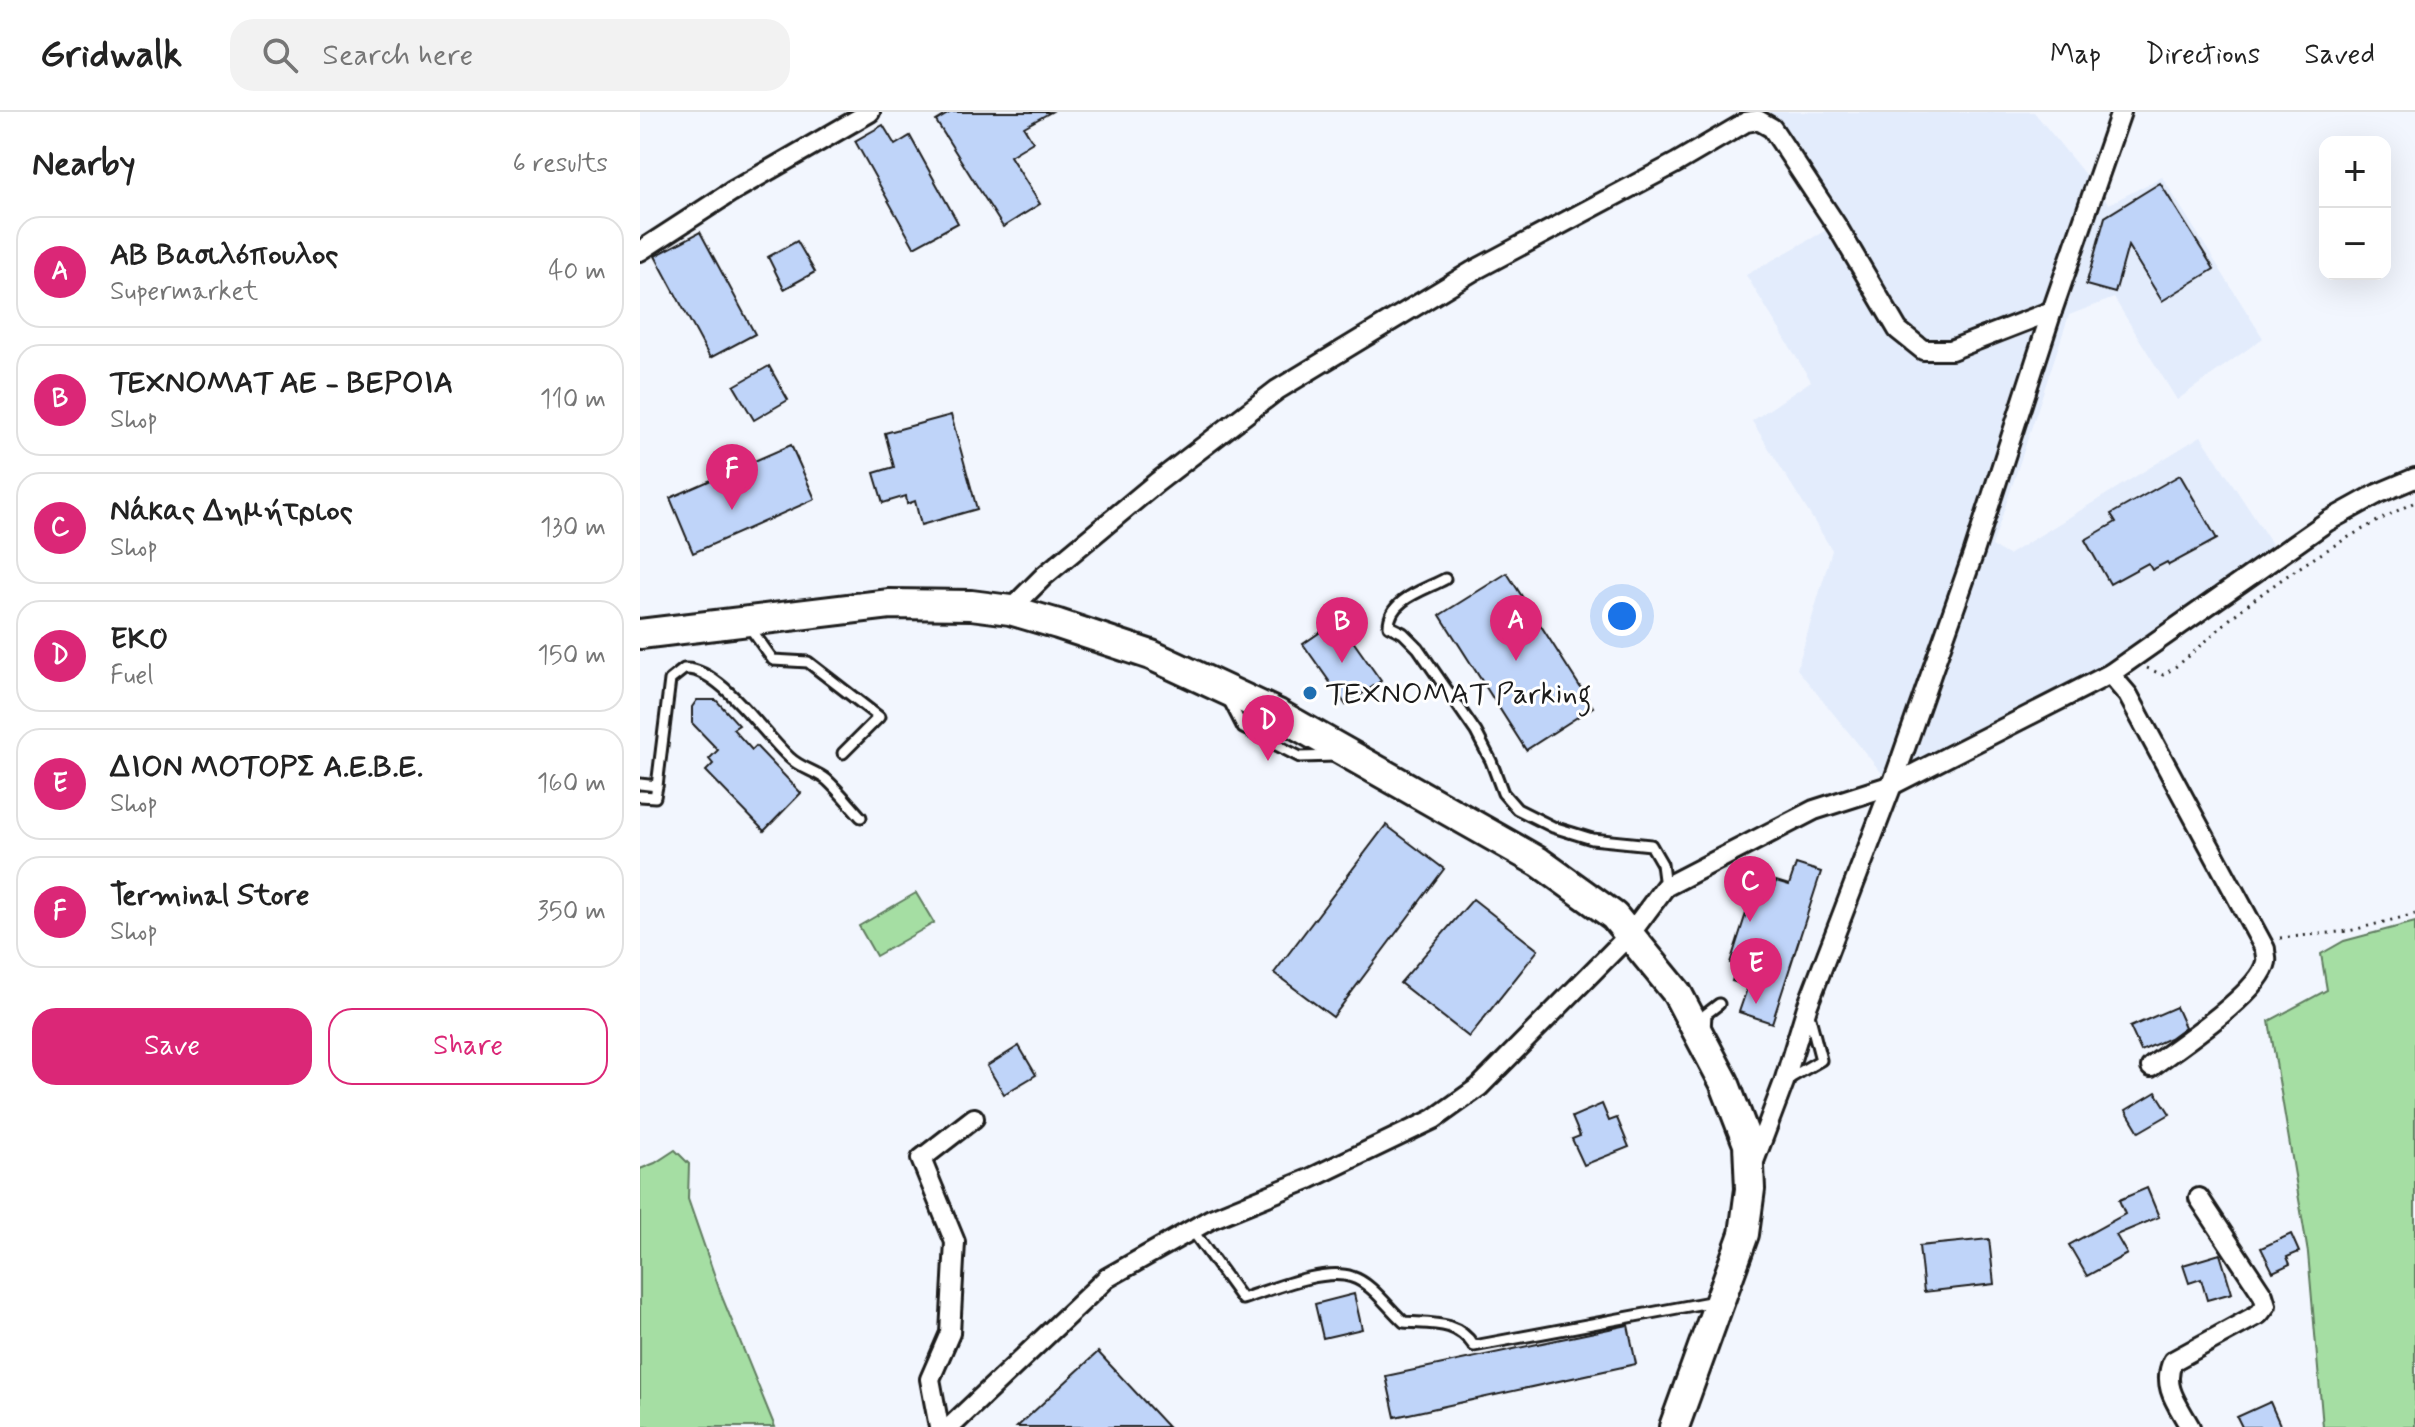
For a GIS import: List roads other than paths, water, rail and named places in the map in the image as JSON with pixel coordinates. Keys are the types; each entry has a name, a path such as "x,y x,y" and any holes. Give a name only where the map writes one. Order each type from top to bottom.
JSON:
{"main road":[{"path":"640,634 890,604 971,605 1010,610 1151,655 1278,714 1539,862 1614,916 1677,993 1705,1041 1743,1125 1748,1144 1751,1170 1744,1234 1674,1427"}],"street":[{"path":"640,251 731,192 870,112"},
{"path":"1751,1170 1784,1082 1807,1007 1892,785 1974,552 2121,112"},
{"path":"1010,610 1044,576 1145,492 1277,390 1473,271 1676,163 1746,122 1758,120 1772,128 1838,228 1898,330 1923,350 1951,350 2052,311"},
{"path":"950,1427 1107,1278 1211,1219 1309,1179 1434,1119 1479,1087 1630,934 1665,887 1814,810 1892,785 2110,674 2328,521 2377,494 2415,478"},
{"path":"2110,674 2128,695 2265,949 2266,962 2257,980 2228,1009 2151,1067"},
{"path":"939,1427 930,1379 950,1333 955,1242 921,1159 974,1118"},
{"path":"2190,1427 2171,1393 2166,1374 2173,1361 2259,1314 2266,1305 2263,1295 2199,1198"}],"lane":[{"path":"1445,579 1398,603 1389,616 1389,626 1403,633 1418,648 1476,732 1503,793 1517,809 1553,827 1592,839 1651,845 1662,864 1665,887"},
{"path":"746,622 773,660 808,662 879,717 843,753"},
{"path":"640,796 655,797 670,680 684,669 699,669 737,702 792,760 826,779 861,817"},
{"path":"640,784 657,786"},
{"path":"1705,1041 1706,1014 1719,1004"},
{"path":"1784,1082 1796,1072 1821,1060 1807,1007"},
{"path":"1192,1230 1242,1299 1332,1274 1353,1277 1404,1322 1449,1325 1466,1335 1474,1346 1722,1300"}],"place":[{"name":"Terminal Store","path":"732,510"},
{"name":"ΑΒ Βασιλόπουλος","path":"1516,661"},
{"name":"ΤΕΧΝΟΜΑΤ ΑΕ - ΒΕΡΟΙΑ","path":"1342,663"},
{"name":"ΤΕΧΝΟΜΑΤ Parking","path":"1310,693"},
{"name":"EKO","path":"1268,761"},
{"name":"Νάκας Δημήτριος","path":"1750,922"},
{"name":"ΔΙΟΝ ΜΟΤΟΡΣ Α.Ε.Β.Ε.","path":"1756,1004"}]}
